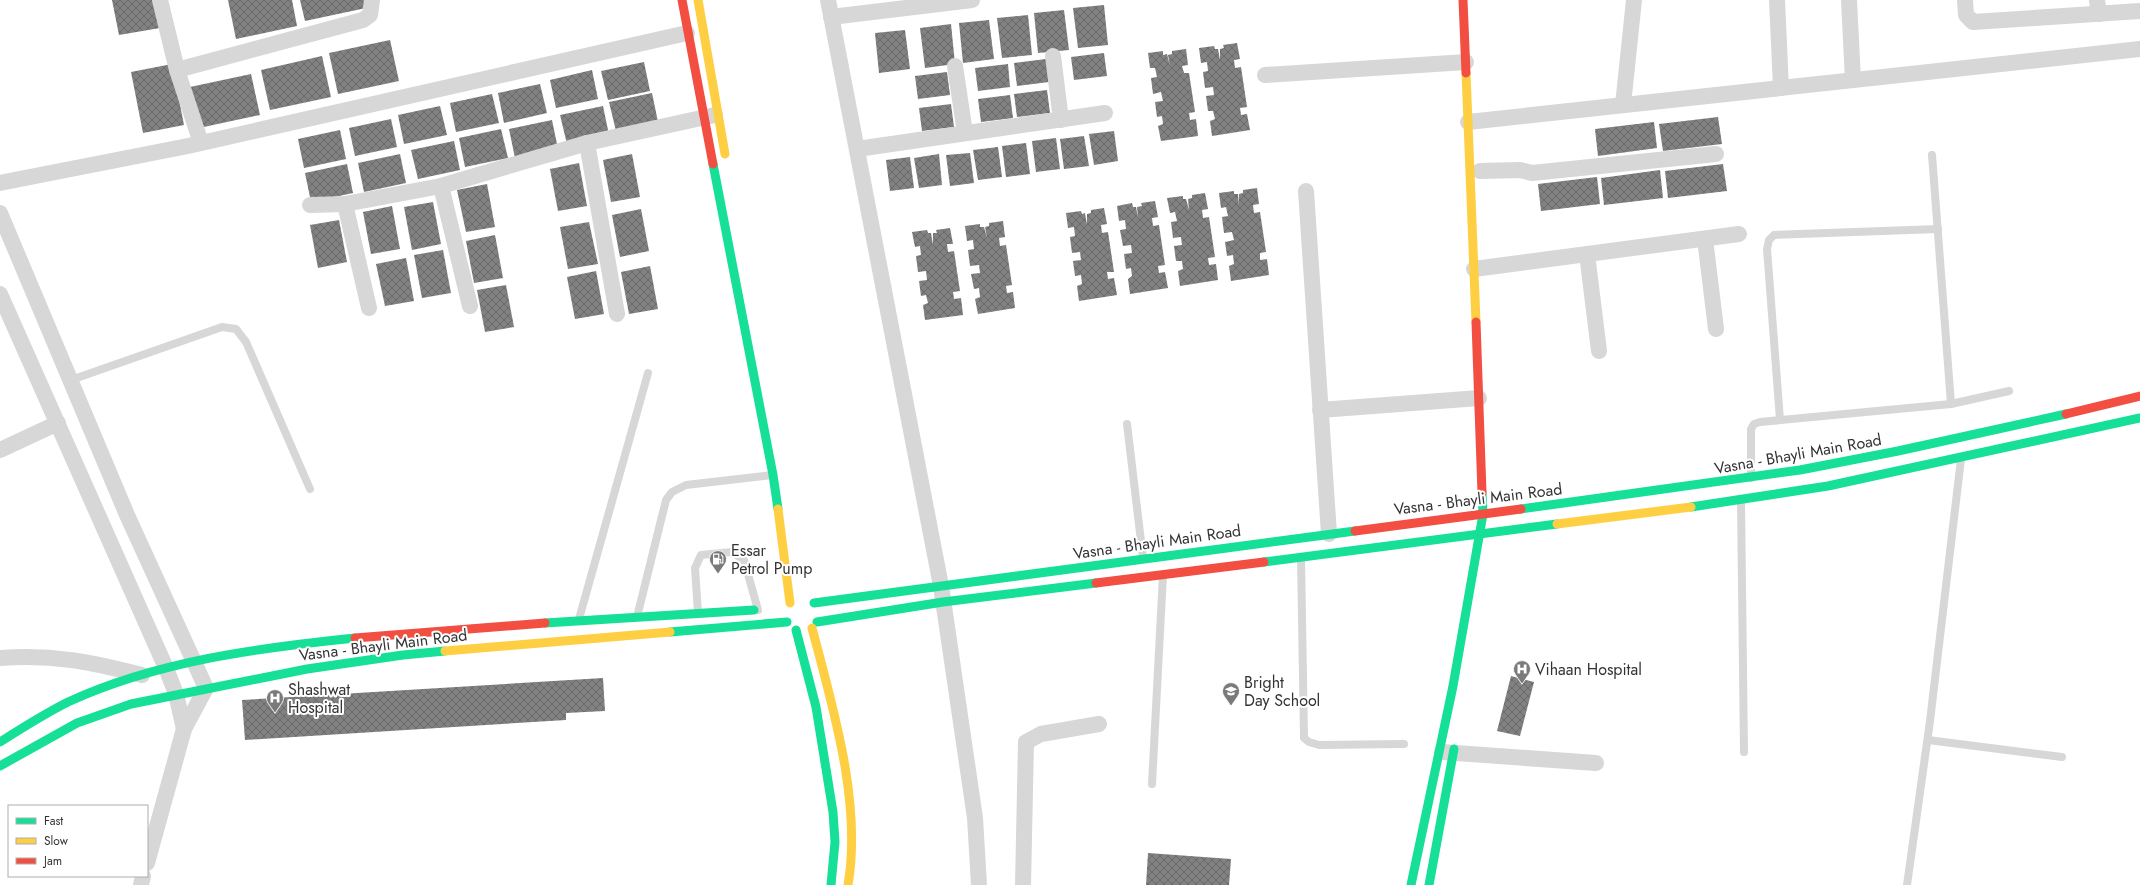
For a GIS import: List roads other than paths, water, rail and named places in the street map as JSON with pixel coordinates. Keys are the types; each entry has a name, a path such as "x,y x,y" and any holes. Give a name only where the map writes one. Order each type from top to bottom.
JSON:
{"main road":[{"path":"682,0 688,33 710,116 726,161"},
{"path":"698,0 710,116 773,475 787,622 796,630 816,707 833,812 835,842 831,885"},
{"path":"1429,885 1453,686 1483,514 1479,398 1482,268 1474,125 1466,62 1463,0"},
{"path":"1474,125 1477,96"},
{"name":"Vasna - Bhayli Main Road","path":"814,603 1483,514 1497,508 1751,478 1826,467 1971,436 2140,396"},
{"name":"Vasna - Bhayli Main Road","path":"815,625 943,602 1480,535 1493,537 1741,500 1828,486 2140,418"},
{"path":"778,449 784,480"},
{"path":"1493,537 1497,508"},
{"path":"785,607 801,598 814,603 819,614 815,625 852,808 852,842 848,885"},
{"name":"Vasna - Bhayli Main Road","path":"0,742 28,724 78,698 142,675 166,668 218,657 345,638 578,620 761,610"},
{"name":"Vasna - Bhayli Main Road","path":"0,766 77,722 131,704 307,669 403,656 787,622"},
{"path":"796,630 805,631 815,625"},
{"path":"1411,885 1446,752 1456,738"}],"street":[{"path":"160,0 177,70 201,143"},
{"path":"177,70 363,20 370,15 372,0"},
{"path":"828,0 941,586 975,818 979,885"},
{"path":"832,17 972,0"},
{"path":"1623,104 1634,0"},
{"path":"1777,0 1781,88"},
{"path":"1849,0 1853,80"},
{"path":"1965,0 1966,14 1974,22 2098,7 2140,11"},
{"path":"0,183 201,143 688,33"},
{"path":"1474,125 1623,104 2140,49"},
{"path":"1053,56 1061,120"},
{"path":"1265,74 1466,62"},
{"path":"955,66 965,133"},
{"path":"857,149 1105,113"},
{"path":"310,206 345,204 441,186 587,144 710,116"},
{"path":"587,144 617,314"},
{"path":"1480,172 1520,170 1532,173 1716,154"},
{"path":"441,186 470,306"},
{"path":"1306,190 1329,534"},
{"path":"345,204 369,308"},
{"path":"0,213 127,516 206,688 184,729 148,859"},
{"path":"1482,268 1739,234"},
{"path":"1705,239 1716,329"},
{"path":"1587,254 1599,351"},
{"path":"0,294 166,668 176,694 184,729"},
{"path":"1320,410 1479,398"},
{"path":"0,450 58,424"},
{"path":"0,658 62,657 142,675"},
{"path":"1023,885 1026,742 1041,734 1099,724"},
{"path":"1446,752 1596,763"}],"lane":[{"path":"1932,155 1951,404"},
{"path":"1780,420 1767,250 1769,240 1774,236 1938,229"},
{"path":"71,380 222,327 236,329 246,342 310,489"},
{"path":"578,620 648,373"},
{"path":"1751,478 1751,429 1754,424 1760,422 1951,404 2009,391"},
{"path":"1127,424 1144,559"},
{"path":"1908,885 1928,740 1961,457"},
{"path":"637,617 666,500 672,492 686,485 773,475"},
{"path":"1741,500 1744,752"},
{"path":"698,614 695,568 701,555 732,552 744,560 761,610"},
{"path":"1301,558 1304,738 1309,742 1319,745 1404,744"},
{"path":"1152,784 1163,575"},
{"path":"1928,740 2062,757"}],"place":[{"name":"Essar Petrol Pump","path":"718,574"},
{"name":"Vihaan Hospital","path":"1522,684"},
{"name":"Bright Day School","path":"1231,706"},
{"name":"Shashwat Hospital","path":"275,713"}]}
